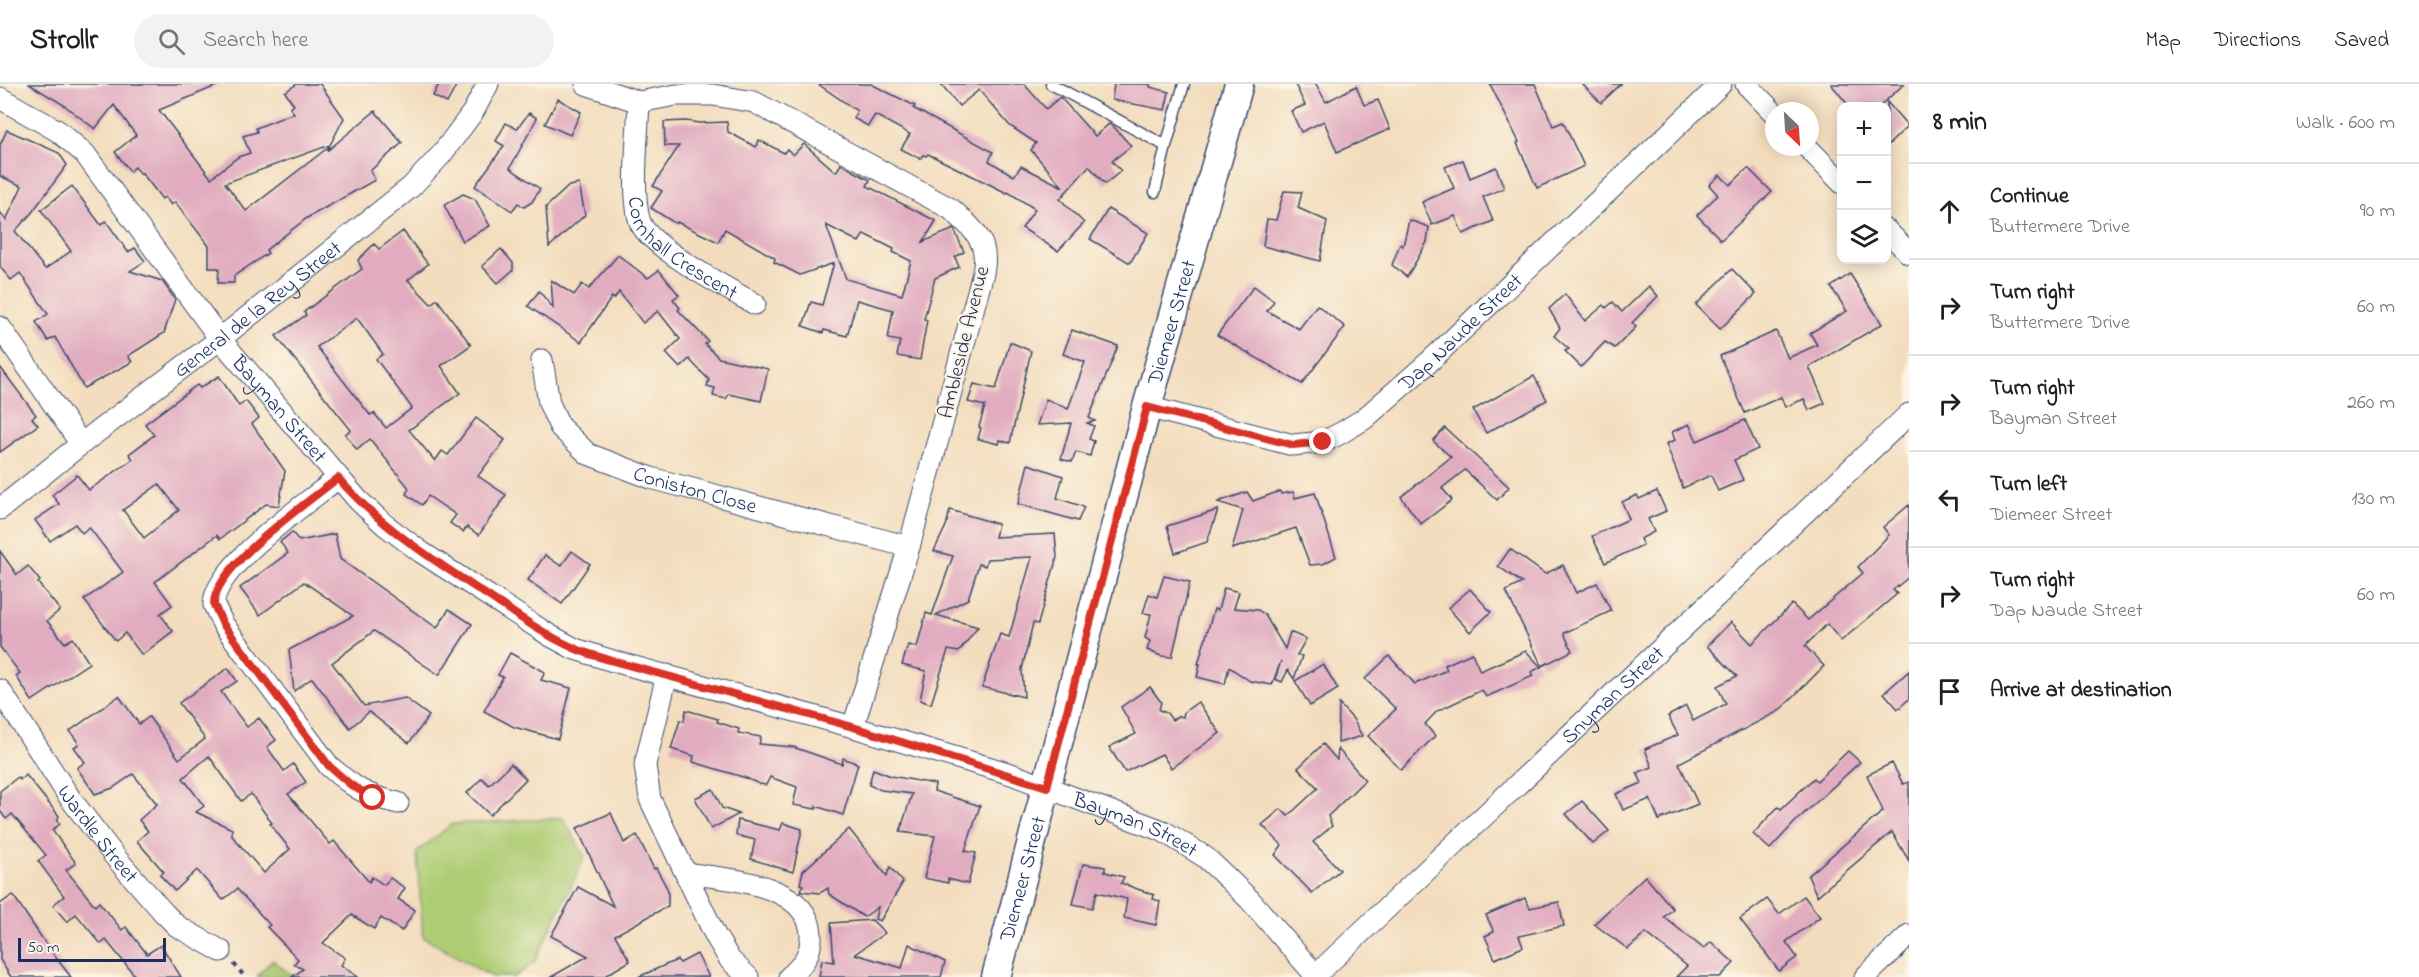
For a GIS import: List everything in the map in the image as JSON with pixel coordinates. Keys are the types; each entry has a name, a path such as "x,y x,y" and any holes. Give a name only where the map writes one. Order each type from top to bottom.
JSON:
{"street":[{"name":"General de la Rey Street","path":"0,509 81,444 220,339 411,187 441,155 473,112 488,84"},
{"name":"Ambleside Avenue","path":"586,84 639,102 676,95 713,94 754,102 951,209 976,233 986,255 909,547 853,727"},
{"name":"Diemeer Street","path":"996,977 1147,407 1239,84"},
{"name":"Dap Naude Street","path":"1147,407 1293,445 1323,442 1341,433 1364,419 1429,362 1721,84"},
{"path":"1746,84 1765,104"},
{"name":"Bayman Street","path":"0,98 58,131 85,154 220,339 358,500 385,525 421,552 549,635 575,649 853,727 1047,787 1163,831 1205,857 1250,900 1316,976"},
{"name":"Cornhall Crescent","path":"639,102 636,192 638,213 645,231 674,255 755,304"},
{"path":"1816,156 1837,178"},
{"path":"1891,234 1909,253"},
{"path":"0,327 81,444"},
{"name":"Coniston Close","path":"542,360 549,403 560,428 588,454 651,478 909,547"},
{"name":"Snyman Street","path":"1316,976 1909,414"},
{"path":"338,478 246,552 227,572 219,586 214,605 223,624 329,766 351,785 373,798 398,803"},
{"path":"667,675 645,765 650,799 720,944 730,960 748,977"},
{"name":"Wardle Street","path":"0,690 70,798 116,858 177,926 221,951"},
{"path":"686,873 760,885 786,895 799,905 811,926 812,944 798,970 789,977"},
{"path":"1865,977 1909,935"}],"lane":[{"path":"1051,84 1166,146"},
{"path":"1155,192 1184,84"}],"green space":[{"path":"563,818 585,857 534,963 514,977 492,977 423,937 417,852 452,824"},
{"path":"272,960 294,977 257,977"}],"building":[{"path":"29,84 221,84 159,110 211,178 238,157 250,153 243,136 257,132 256,128 294,113 290,108 294,105 285,92 297,84 320,84 344,118 330,145 225,183 246,211 330,146 327,151 375,111 402,143 370,171 375,180 307,218 266,250 268,253 234,276 234,283 218,283 219,268 209,268 209,246 175,202 171,205 165,197 162,199 142,173 135,167 130,171 115,152 136,135 114,105 95,129 64,105"},
{"path":"439,84 457,84 447,103 433,96"},
{"path":"818,84 871,84 915,106 913,108 993,152 989,161 1014,176 1021,166 1063,187 1031,150 1036,143 1010,126 979,90 959,106 941,84 1024,84 1046,109 1060,97 1095,136 1109,124 1131,146 1112,161 1121,171 1105,184 1089,166 1060,199 1084,223 1058,251 1022,228 1035,209 1008,192 928,154 923,155 921,159 901,149 910,134 875,115 868,126 853,118 857,111"},
{"path":"1114,84 1150,84 1150,87 1169,92 1165,110 1112,100"},
{"path":"1295,84 1316,84 1326,102 1356,86 1364,105 1378,100 1390,129 1337,152 1324,121 1301,132 1291,111 1305,105"},
{"path":"1490,84 1535,84 1553,126 1563,122 1584,166 1537,188 1517,143 1519,142"},
{"path":"1582,84 1621,84 1601,103"},
{"path":"1831,84 1904,84 1884,102 1846,102"},
{"path":"558,99 581,112 570,135 545,124"},
{"path":"1891,107 1908,126 1891,142"},
{"path":"529,113 537,118 510,168 540,189 532,202 524,207 518,203 512,211 475,186 504,146 496,141 506,123 517,129"},
{"path":"664,122 727,122 728,132 756,147 759,140 784,153 787,149 793,155 804,144 836,172 841,164 870,180 867,186 936,221 923,242 954,229 964,252 955,257 959,267 935,278 924,319 927,320 920,360 897,356 900,341 888,339 893,310 857,300 847,336 824,330 823,333 803,326 811,302 822,305 834,263 800,275 774,262 775,258 725,229 718,242 677,222 676,224 651,208 662,191 653,186 679,146 665,146","holes":["826,225 859,242 864,234 894,249 893,252 911,261 902,295 846,279"]},
{"path":"7,130 59,153 67,165 30,215 15,231 45,269 71,251 41,210 72,186 101,225 106,221 128,252 135,248 145,261 130,271 162,281 175,299 164,333 128,356 132,362 84,388 55,337 48,341 36,322 48,314 20,273 11,280 0,267 0,212 6,220 22,186 0,176 0,145"},
{"path":"1463,160 1470,178 1496,167 1504,188 1483,197 1493,221 1463,234 1455,216 1432,225 1422,202 1454,188 1445,167"},
{"path":"1748,168 1772,192 1721,240 1697,215 1718,195 1709,185 1720,175 1730,185"},
{"path":"579,184 585,215 549,247 546,207 569,186"},
{"path":"1284,191 1302,192 1298,208 1327,221 1320,261 1263,246 1267,219 1276,220"},
{"path":"463,194 475,199 490,226 463,241 444,205"},
{"path":"1108,209 1148,233 1130,263 1090,239"},
{"path":"1409,220 1429,227 1427,242 1407,277 1392,265 1400,244 1403,246"},
{"path":"403,231 428,264 408,280 431,304 437,299 471,345 441,366 460,393 409,430 435,461 442,451 448,455 476,418 505,440 478,476 506,495 479,535 467,527 463,532 450,523 456,515 428,496 422,505 406,494 409,488 370,439 357,450 345,434 351,430 276,336 306,315 304,312 362,269 358,260 374,244 379,249","holes":["357,318 383,354 376,359 412,408 386,428 374,413 370,415 317,347"]},
{"path":"501,249 513,263 513,270 498,283 482,266"},
{"path":"618,255 648,278 659,270 679,295 673,299 680,308 678,310 708,341 705,344 719,358 768,369 761,401 729,394 726,399 713,396 715,388 707,386 709,380 689,359 680,368 666,353 680,339 658,311 643,323 619,292 614,299 612,297 581,342 528,306 539,291 553,308 551,280 574,295 582,284 589,289"},
{"path":"1732,269 1756,294 1720,329 1696,305"},
{"path":"1850,274 1882,324 1809,367 1825,403 1809,410 1804,399 1785,407 1781,397 1745,413 1720,356 1776,331 1788,358 1817,345 1810,333 1847,311 1831,287"},
{"path":"1254,286 1274,301 1267,311 1299,329 1317,305 1345,327 1302,384 1217,335"},
{"path":"1649,286 1658,296 1632,323 1636,327 1615,348 1605,342 1581,367 1565,351 1569,349 1554,336 1560,328 1549,309 1565,294 1585,321 1604,305 1606,308 1613,302 1622,312"},
{"path":"1072,330 1118,346 1089,418 1095,421 1087,423 1094,426 1089,439 1094,441 1090,456 1076,452 1072,462 1061,459 1071,423 1037,425 1046,399 1068,409 1085,362 1063,354"},
{"path":"1010,342 1031,351 1010,443 1000,440 999,444 978,439 985,406 968,402 974,384 996,389"},
{"path":"0,367 36,415 32,418 38,425 0,452"},
{"path":"219,376 239,406 246,401 259,418 252,424 285,471 279,506 266,504 220,539 217,535 155,582 172,605 160,614 173,631 142,655 125,633 116,641 84,600 123,572 89,527 82,533 75,524 50,541 35,520 59,504 52,495 77,475 89,490 133,459 129,454 154,435 145,424 197,385 200,388","holes":["159,484 179,510 144,538 123,510"]},
{"path":"1534,376 1547,400 1486,433 1473,410"},
{"path":"1745,420 1758,449 1734,460 1743,480 1718,491 1711,475 1683,488 1666,444 1675,440 1672,432 1689,424 1697,441"},
{"path":"1445,428 1509,487 1497,500 1465,470 1442,488 1452,500 1421,524 1401,497 1451,457 1433,441"},
{"path":"1028,464 1063,476 1057,498 1084,507 1078,521 1018,504"},
{"path":"1280,491 1281,494 1293,492 1295,498 1315,493 1336,557 1323,564 1310,565 1296,528 1232,549 1243,510 1218,502 1247,492 1253,501"},
{"path":"1657,491 1666,511 1648,519 1654,532 1640,539 1643,545 1605,563 1592,536 1629,519 1622,502 1637,495 1639,499"},
{"path":"1909,505 1909,577 1893,590 1897,594 1841,641 1827,624 1805,646 1824,666 1779,711 1679,763 1698,804 1659,820 1650,799 1623,810 1616,794 1642,783 1637,773 1652,767 1645,749 1678,735 1668,716 1686,706 1693,721 1726,704 1717,686 1737,676 1707,646 1731,622 1752,644 1792,604 1808,620 1863,573 1858,567 1889,535 1883,527"},
{"path":"950,510 998,524 995,537 1055,534 1057,557 1038,624 1033,623 1022,669 1024,697 982,687 1000,634 1009,637 1032,557 987,559 985,566 979,564 968,599 936,615 978,627 959,652 948,650 931,704 920,700 926,671 902,665 908,645 917,647 926,613 932,615 953,556 934,551 946,526"},
{"path":"1218,510 1207,542 1175,553 1167,526"},
{"path":"292,532 299,541 335,534 340,559 437,628 449,609 472,624 439,675 374,631 332,663 364,706 405,698 429,716 409,743 369,712 350,728 312,678 294,691 289,650 353,616 304,582 260,615 240,588 288,553 280,542"},
{"path":"1510,549 1545,574 1563,565 1576,593 1597,583 1611,611 1564,633 1572,651 1542,666 1506,591 1522,583 1498,566"},
{"path":"0,551 17,575 28,566 40,581 38,583 60,610 47,621 65,643 73,638 89,663 32,701 16,676 20,673 0,647"},
{"path":"572,551 590,564 562,604 528,580 545,555 561,566"},
{"path":"1164,576 1190,582 1172,657 1161,656 1147,650 1150,641 1145,638 1151,614 1143,613 1149,594 1157,597"},
{"path":"1224,588 1239,592 1234,608 1258,610 1265,615 1285,649 1290,632 1306,639 1297,655 1302,656 1294,679 1288,670 1282,682 1275,679 1281,661 1272,685 1250,681 1229,667 1225,684 1197,677 1200,664 1198,664 1214,609 1218,610"},
{"path":"1470,589 1491,612 1470,632 1448,608"},
{"path":"1526,651 1541,667 1531,672 1533,676 1486,697 1482,690 1437,711 1425,724 1435,736 1401,770 1368,736 1396,709 1365,679 1389,656 1415,684 1447,670 1445,665 1472,653 1480,671"},
{"path":"510,653 545,672 541,680 571,688 558,739 514,727 484,711 503,677 498,675"},
{"path":"1323,664 1338,689 1310,706 1295,681"},
{"path":"228,668 237,681 221,692 247,727 259,718 276,740 267,747 284,771 293,764 306,782 288,794 330,844 334,841 369,882 372,877 384,885 390,878 405,888 398,899 415,910 402,931 381,918 374,929 352,915 323,943 345,958 341,965 358,977 292,977 303,969 294,964 298,959 267,927 270,925 237,889 223,900 197,870 175,891 160,875 164,872 137,841 148,831 139,820 157,804 133,774 113,788 95,794 77,768 85,762 74,747 79,744 70,731 119,696 139,724 149,717 179,759 205,739 179,703","holes":["209,756 241,801 251,794 272,823 270,824 290,849 264,873 232,836 232,829 196,812 204,806 183,778"]},
{"path":"1909,671 1909,699 1898,709 1884,693"},
{"path":"1150,687 1161,702 1159,710 1167,713 1172,720 1179,716 1183,717 1184,712 1198,702 1220,733 1171,768 1162,754 1125,772 1109,747 1136,734 1121,707"},
{"path":"1339,704 1353,719 1362,736 1338,743"},
{"path":"686,710 718,719 717,722 739,729 738,733 761,737 759,744 793,747 842,764 843,758 858,764 843,815 816,806 816,809 793,805 797,787 770,777 766,785 759,784 693,762 694,756 671,749 680,720 684,721"},
{"path":"1323,744 1337,760 1338,749 1365,780 1328,816 1332,826 1313,842 1340,870 1312,893 1275,855 1282,845 1262,825 1281,809 1288,816 1318,788 1298,768"},
{"path":"1848,751 1860,762 1797,820 1770,849 1753,834 1778,807 1781,809 1814,778 1817,781"},
{"path":"1892,763 1903,784 1909,782 1909,861 1892,832 1817,896 1808,876 1883,811 1867,775"},
{"path":"511,764 526,779 490,815 467,793 482,778 489,785"},
{"path":"873,769 891,776 935,784 934,791 980,806 965,851 976,853 968,884 948,879 948,883 924,878 935,836 900,832 912,794 881,790 869,785"},
{"path":"26,775 59,816 57,821 60,824 52,830 76,863 66,870 95,906 99,902 122,930 126,927 147,954 161,945 181,977 136,977 106,940 101,944 76,914 67,922 53,905 64,896 38,861 46,855 12,814 6,819 0,811 0,791 18,777 20,780"},
{"path":"713,789 722,808 739,814 711,829 695,798"},
{"path":"1582,801 1609,831 1593,844 1566,814"},
{"path":"611,813 624,843 637,835 654,869 656,868 668,890 668,906 615,935 630,961 603,977 551,977 588,956 551,936 578,887 613,906 577,828"},
{"path":"738,820 780,830 783,823 802,829 793,872 751,859 755,840 736,835"},
{"path":"849,829 887,876 890,867 903,882 880,921 875,919 878,907 864,917 829,894 828,888 820,893 801,891 803,871"},
{"path":"1083,864 1105,867 1105,872 1124,877 1121,883 1154,895 1153,899 1160,901 1156,925 1124,918 1127,899 1097,892 1092,908 1073,904"},
{"path":"1645,876 1673,909 1664,917 1704,949 1711,942 1734,963 1720,977 1676,977 1687,966 1646,933 1628,949 1594,924"},
{"path":"13,895 71,977 11,977 0,960 0,904"},
{"path":"1804,896 1820,917 1786,942 1797,957 1779,971 1740,919 1767,899 1779,914"},
{"path":"1525,898 1530,908 1559,902 1564,926 1519,936 1523,947 1495,959 1485,936 1494,932 1486,915"},
{"path":"872,920 885,933 855,954 902,968 909,944 945,962 941,977 819,977 822,960 834,962 831,923"},
{"path":"697,954 709,977 638,977 677,960 680,963"}],"route":[{"path":"373,798 351,785 329,766 223,624 213,600 227,572 246,552 338,478 385,525 421,552 549,635 575,649 853,727 1047,787 1147,407 1293,445 1323,442"}]}
